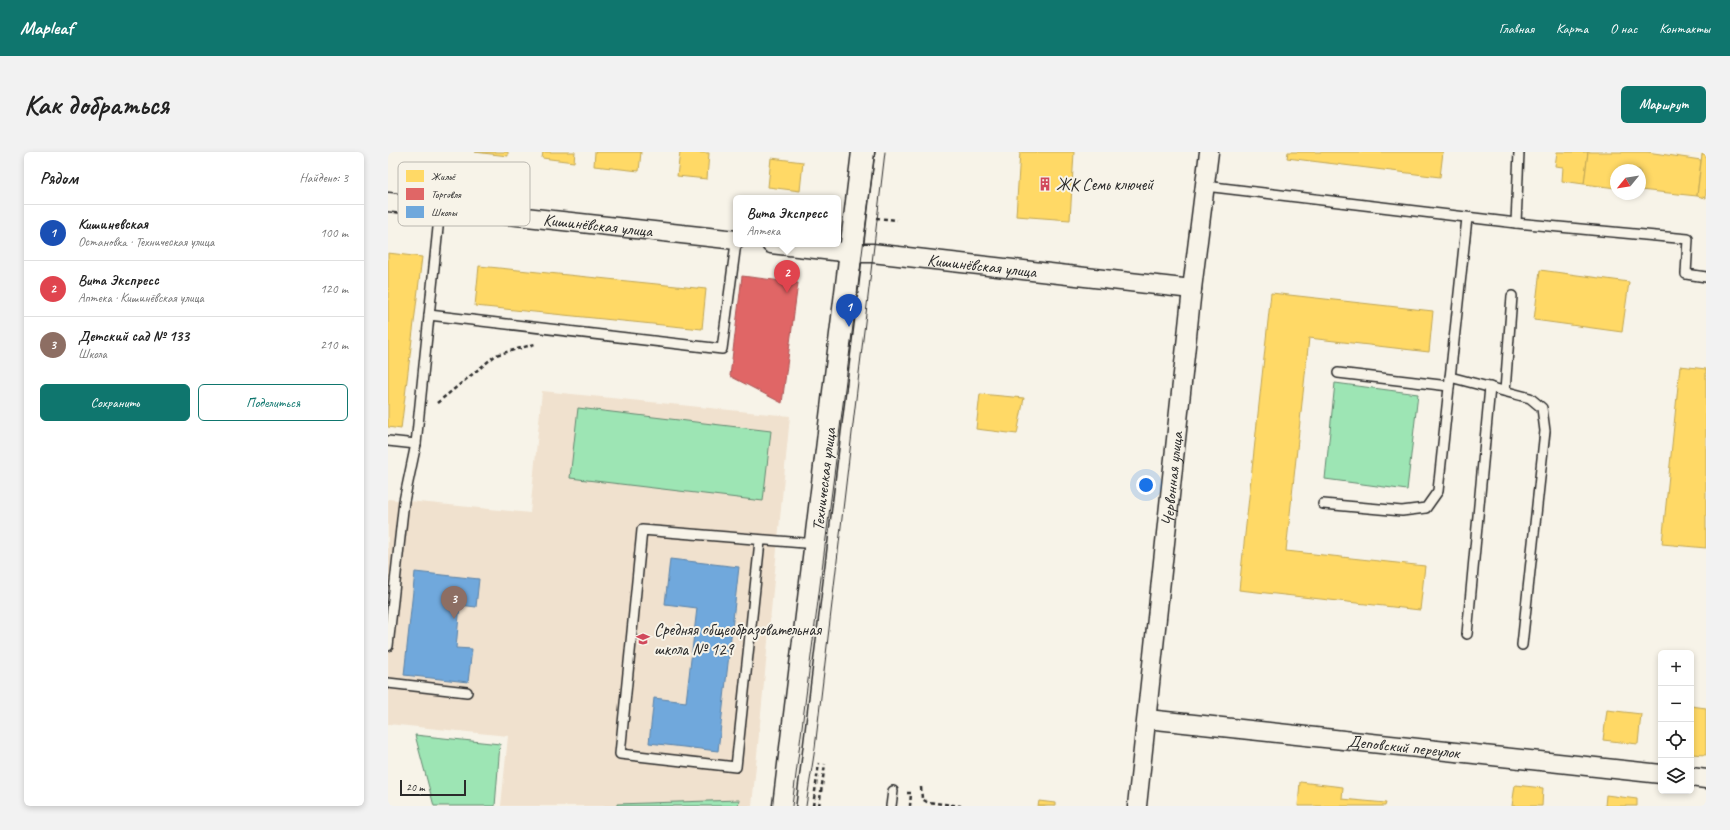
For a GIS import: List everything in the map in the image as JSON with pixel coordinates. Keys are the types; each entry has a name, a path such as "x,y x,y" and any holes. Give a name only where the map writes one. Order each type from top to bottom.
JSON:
{"street":[{"name":"Техническая улица","path":"784,806 863,152"},
{"name":"Червонная улица","path":"1136,806 1208,152"},
{"name":"Кишинёвская улица","path":"388,202 398,203"},
{"name":"Кишинёвская улица","path":"530,218 733,242"},
{"name":"Кишинёвская улица","path":"798,247 851,253 872,253 1192,289"},
{"name":"Деповский переулок","path":"1146,719 1658,774"},
{"path":"1694,777 1706,779"}],"lane":[{"path":"1516,223 1519,152"},
{"path":"1205,186 1467,218 1688,239 1686,274 1706,277"},
{"path":"1323,504 1402,511 1426,508 1438,491 1467,218"},
{"path":"388,646 404,501 416,444 438,226"},
{"path":"429,315 722,349 735,247"},
{"path":"1505,391 1512,296"},
{"path":"1338,373 1450,382 1490,387 1530,398 1542,408 1545,431 1522,645"},
{"path":"1467,634 1490,387"},
{"path":"388,441 416,444"},
{"path":"760,541 736,767 620,754 642,530 760,541 816,544"},
{"path":"388,683 467,692"},
{"path":"891,806 893,791"}],"path":[{"path":"418,417 496,355 540,343"},
{"path":"813,806 819,763"},
{"path":"819,806 825,764"},
{"path":"921,787 922,799 927,802 961,806"},
{"path":"910,806 912,794"}],"shaded area":[{"name":"Средняя общеобразовательная школа № 129","path":"542,391 790,416 752,806 501,806 508,736 388,724 388,499 530,513"}],"green space":[{"path":"1335,383 1418,394 1407,490 1325,479"},
{"path":"578,408 771,431 763,501 570,478"},
{"path":"415,735 500,744 495,806 434,806"},
{"path":"739,800 738,806 617,806 617,804"}],"building: Жильё":[{"path":"474,152 508,152 508,156"},
{"path":"543,152 575,152 574,162 542,158"},
{"path":"595,152 641,152 639,171 594,166"},
{"path":"680,152 709,153 707,179 677,176"},
{"name":"ЖК Семь ключей","path":"1020,152 1074,152 1070,220 1016,216"},
{"path":"1288,152 1443,152 1440,177 1287,158"},
{"path":"1557,152 1588,152 1584,184 1562,181 1563,167 1555,166"},
{"path":"1588,152 1647,152 1701,160 1697,196 1646,191 1646,164 1610,164 1610,187 1584,184"},
{"path":"1702,154 1706,154 1706,198 1697,196"},
{"path":"771,158 803,162 800,191 768,187"},
{"path":"388,253 422,257 401,429 388,427"},
{"path":"479,266 706,289 702,329 475,306"},
{"path":"1540,270 1629,282 1622,332 1534,320"},
{"path":"1271,293 1433,311 1429,352 1309,338 1286,551 1425,566 1420,610 1239,590"},
{"path":"1680,366 1706,369 1706,548 1662,544"},
{"path":"980,394 1024,398 1017,434 976,429"},
{"path":"1694,706 1706,708 1706,755 1694,754"},
{"path":"1607,710 1641,714 1638,744 1603,740"},
{"path":"1300,782 1343,787 1342,799 1386,803 1385,806 1298,806"},
{"path":"1515,785 1543,788 1542,806 1512,806"},
{"path":"1606,795 1637,799 1637,806 1605,806"},
{"path":"1039,801 1055,803 1055,806 1038,806"}],"building: Торговля":[{"path":"742,276 798,283 782,403 730,376"}],"building: Школы":[{"path":"670,559 739,567 718,751 649,743 654,698 686,702 697,608 665,604"},
{"path":"415,572 479,579 476,607 460,605 456,648 472,649 468,682 404,675"}],"tram line":[{"path":"792,806 875,152"},
{"path":"806,806 815,748 885,152"}],"place":[{"name":"ЖК Семь ключей","path":"1045,184"},
{"name":"Вита Экспресс","path":"787,293"},
{"name":"Кишиневская","path":"849,327"},
{"name":"Детский сад № 133","path":"454,619"},
{"name":"Средняя общеобразовательная школа № 129","path":"643,639"}]}
